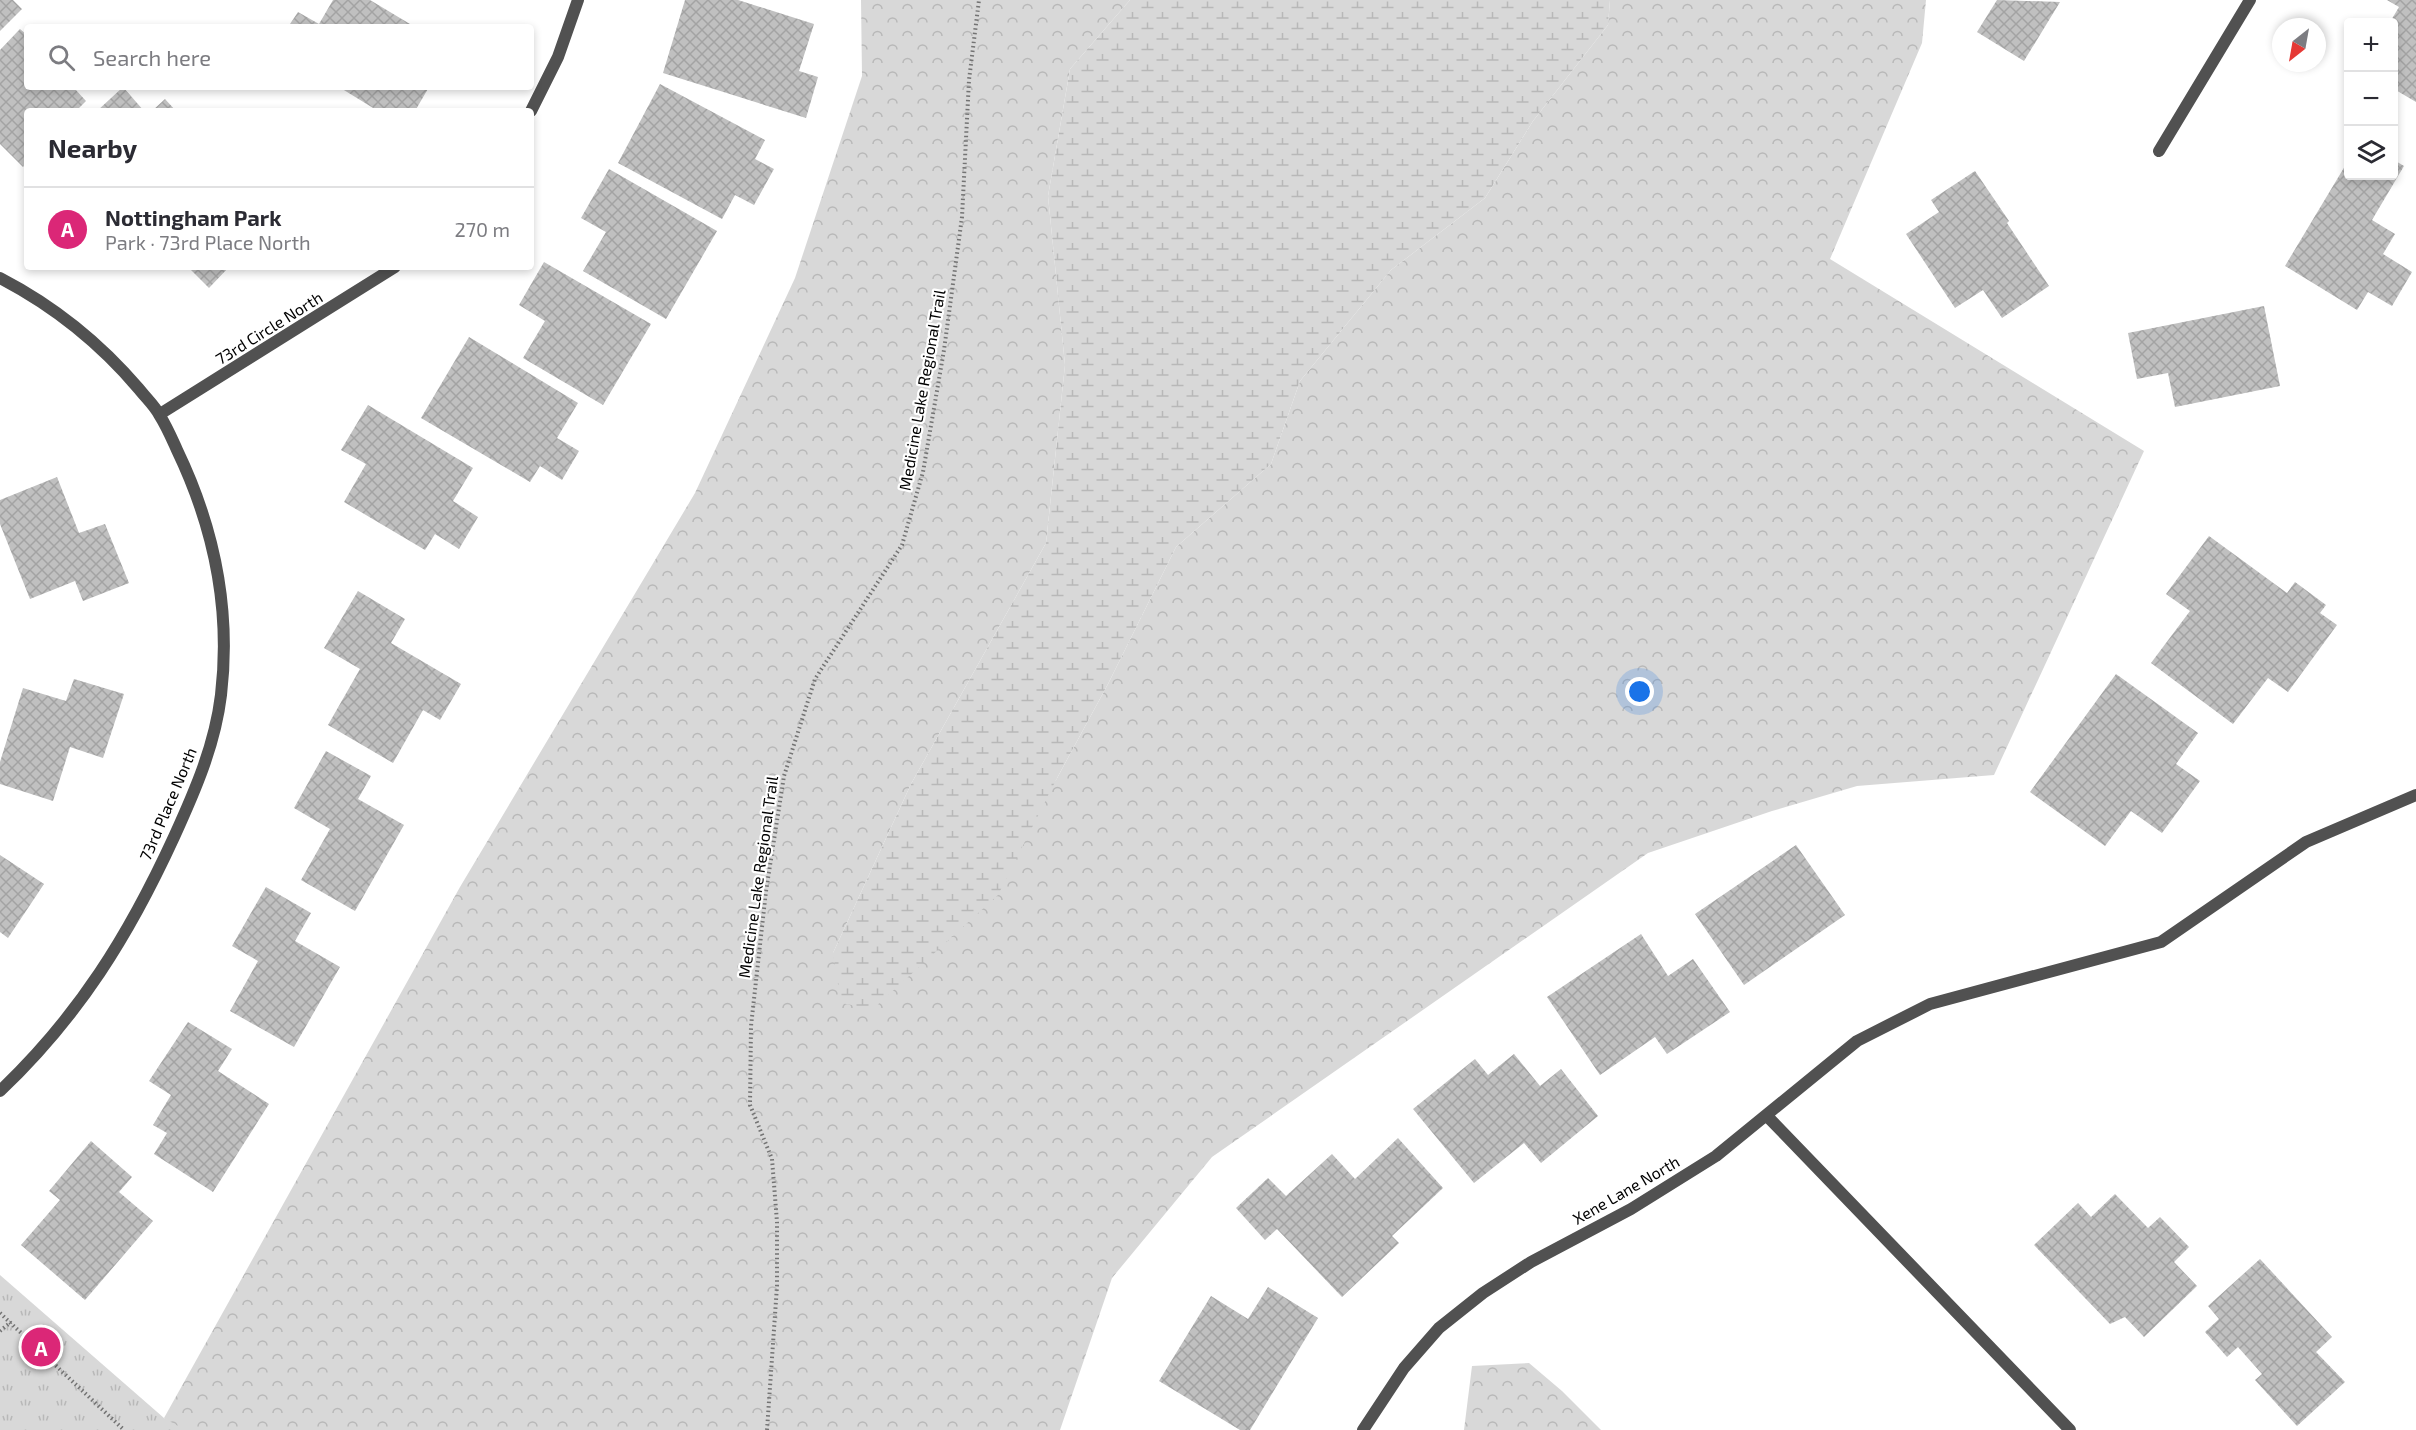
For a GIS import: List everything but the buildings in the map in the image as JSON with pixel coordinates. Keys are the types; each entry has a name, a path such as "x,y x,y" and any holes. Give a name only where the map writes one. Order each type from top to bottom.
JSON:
{"street":[{"path":"532,108 558,57 578,0"},
{"path":"2159,151 2250,0"},
{"name":"73rd Circle North","path":"160,414 390,270"},
{"name":"73rd Place North","path":"0,278 29,293 76,326 120,367 160,414 190,477 209,530 221,587 224,628 221,695 210,748 168,850 134,916 98,977 60,1029 0,1091"},
{"name":"Xene Lane North","path":"1363,1430 1404,1368 1439,1328 1483,1293 1531,1262 1640,1203 1716,1156 1857,1041 1930,1004 2161,942 2306,842 2416,795"},
{"path":"1767,1116 2070,1430"}],"path":[{"name":"Medicine Lake Regional Trail","path":"767,1430 777,1286 777,1222 772,1159 750,1105 751,1026 766,891 784,776 815,679 902,545 923,472 944,350 962,217 969,80 978,0"},
{"path":"0,1313 124,1430"},
{"path":"0,1331 11,1322"}],"green space":[{"path":"861,0 1130,0 1070,69 1048,196 1065,365 1046,543 911,784 833,953 1056,780 1108,684 1176,547 1271,464 1300,381 1391,270 1485,198 1533,121 1608,25 1610,0 1926,0 1922,43 1830,259 2144,451 1994,775 1857,786 1772,811 1648,853 1212,1157 1112,1278 1060,1430 178,1430 164,1418 460,887 695,493 795,278 862,76"},
{"path":"1130,0 1610,0 1608,25 1533,121 1485,198 1391,270 1300,381 1271,464 1176,547 1108,684 998,895 873,1009 841,1003 833,953 911,784 1046,543 1065,365 1048,196 1070,69"},
{"path":"0,1275 164,1418 185,1430 0,1430"},
{"path":"1529,1363 1562,1391 1601,1430 1464,1430 1472,1366"}],"place":[{"name":"Nottingham Park","path":"41,1347"}]}
